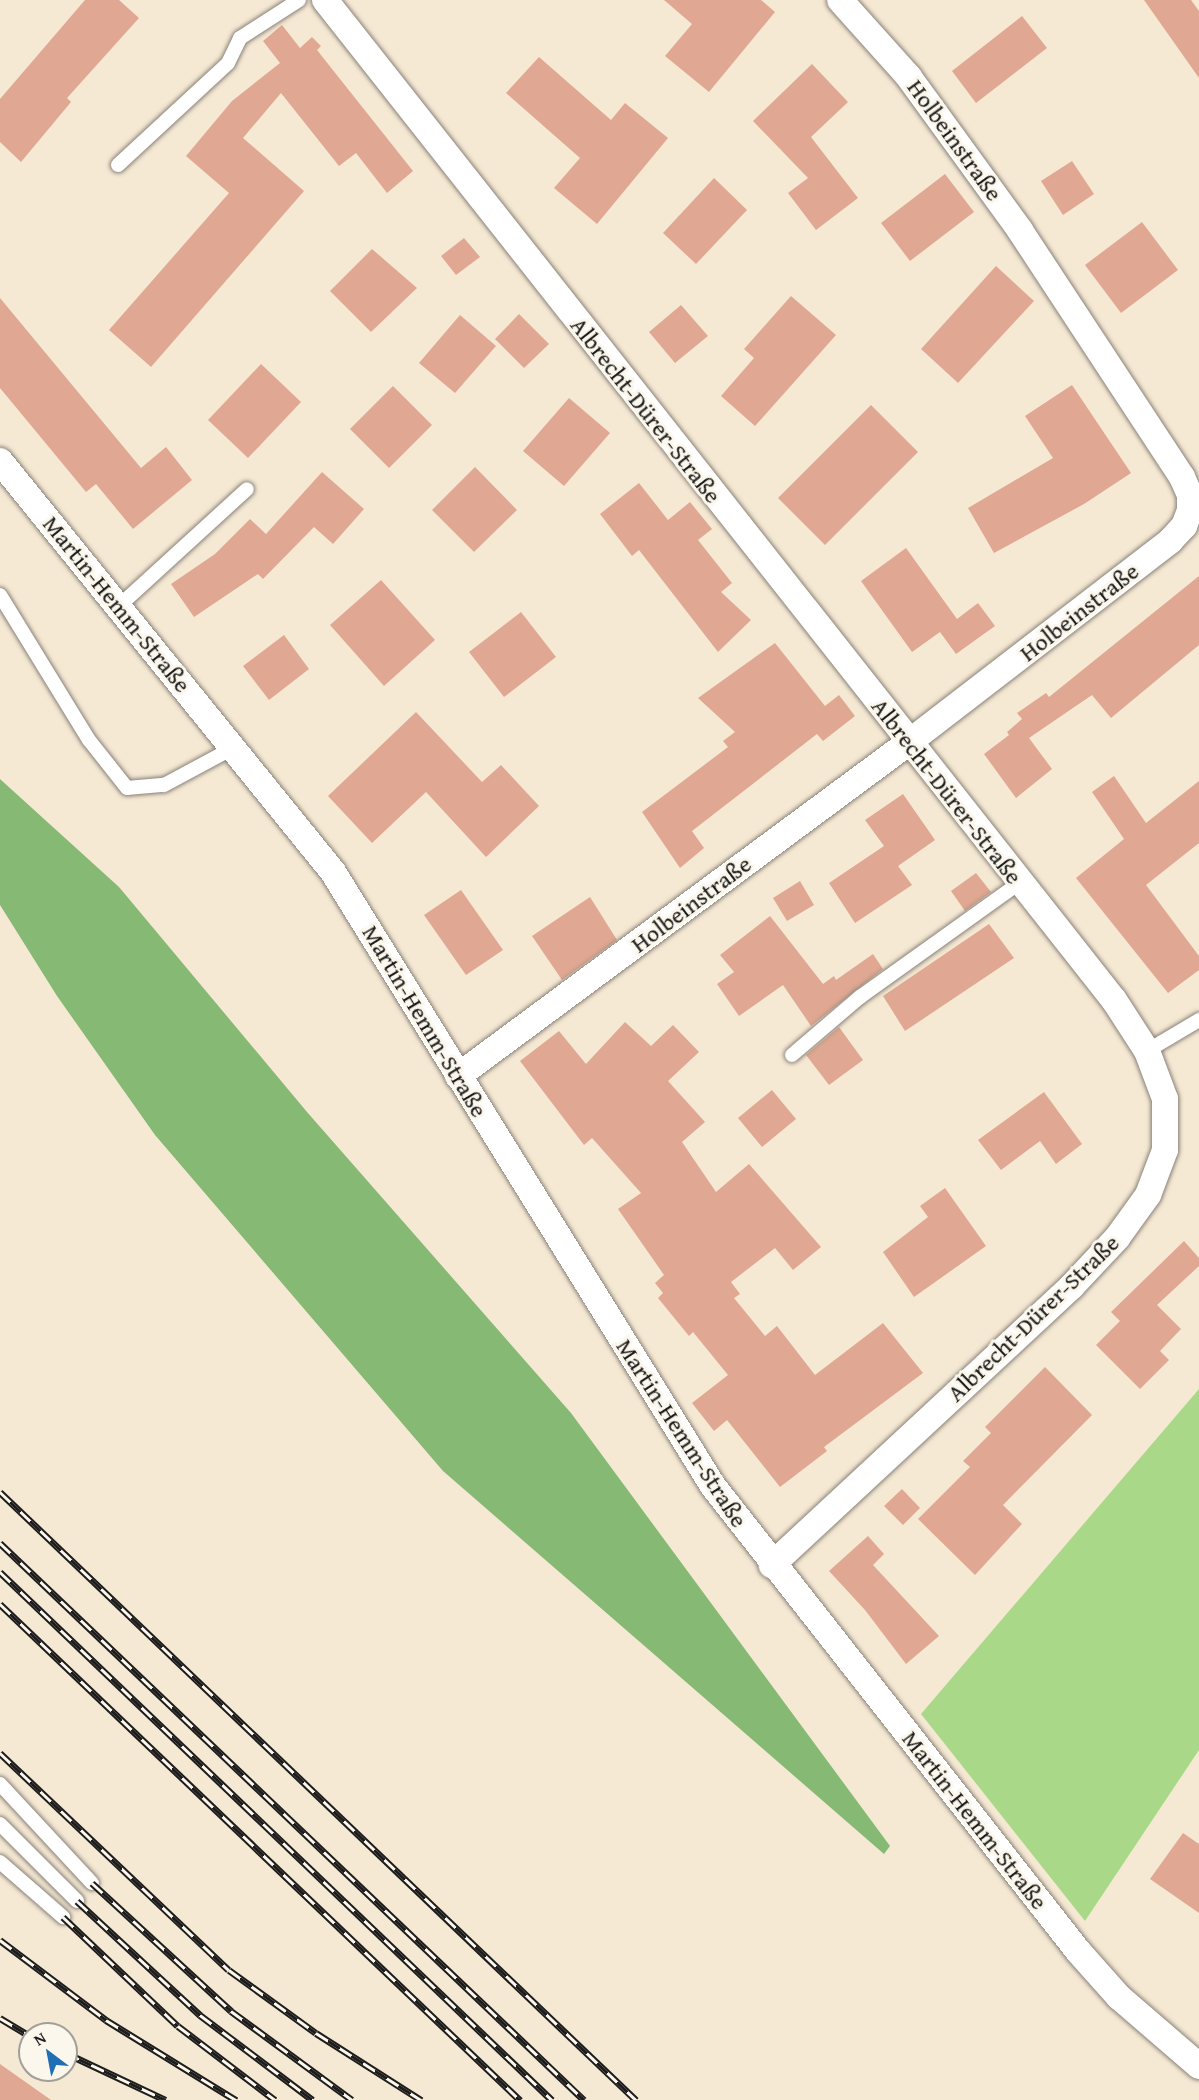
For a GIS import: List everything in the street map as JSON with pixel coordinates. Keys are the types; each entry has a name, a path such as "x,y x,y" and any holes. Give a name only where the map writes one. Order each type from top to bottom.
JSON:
{"street":[{"name":"Albrecht-Dürer-Straße","path":"325,0 908,743 1114,1000 1148,1051 1165,1099 1166,1150 1148,1195 1117,1238 1063,1294 772,1565"},
{"name":"Holbeinstraße","path":"458,1076 908,743 1170,541 1184,526 1190,510 1190,495 1182,477 1033,250 950,130 909,77 840,0"},
{"name":"Martin-Hemm-Straße","path":"0,461 235,747 333,872 660,1403 713,1486 772,1565 1078,1951 1119,1997 1199,2066"}],"lane":[{"path":"118,165 228,63 240,38 299,0"},
{"path":"119,606 247,489"},
{"path":"0,595 89,740 128,788 164,785 235,747"},
{"path":"792,1055 860,997 1019,883"},
{"path":"1148,1051 1199,1020"},
{"path":"0,1784 92,1883"},
{"path":"0,1824 77,1901"},
{"path":"0,1862 63,1917"}],"green space":[{"path":"0,779 119,887 307,1112 571,1413 890,1846 884,1854 443,1471 155,1135 57,996 0,905"},
{"path":"1199,1389 1199,1750 1085,1921 921,1714"}],"building":[{"path":"85,0 119,0 139,18 67,98 71,102 21,162 0,142 0,99"},
{"path":"664,0 761,0 775,12 709,92 665,56 692,24"},
{"path":"1144,0 1191,0 1199,11 1199,78"},
{"path":"1022,16 1047,48 976,103 952,71"},
{"path":"282,25 300,48 312,37 321,46 317,50 413,171 387,193 356,153 339,166 281,93 243,138 304,191 151,367 109,330 229,193 186,156 232,101 280,63 263,41"},
{"path":"539,57 611,120 625,103 668,138 597,224 554,188 580,158 506,93"},
{"path":"812,64 848,102 811,137 858,198 816,230 788,193 808,178 753,121"},
{"path":"1072,161 1094,194 1063,215 1041,181"},
{"path":"945,174 974,212 910,261 881,223"},
{"path":"714,178 747,210 696,264 663,233"},
{"path":"1142,222 1178,270 1121,313 1085,265"},
{"path":"464,238 480,257 456,275 441,256"},
{"path":"372,249 417,288 371,332 330,291"},
{"path":"996,266 1034,301 958,383 921,349"},
{"path":"791,296 836,335 755,426 721,396 754,358 744,349"},
{"path":"0,298 141,468 166,447 192,480 133,529 96,484 86,492 0,388"},
{"path":"681,305 708,336 675,363 649,332"},
{"path":"519,314 549,344 524,368 495,339"},
{"path":"460,315 496,346 455,393 419,363"},
{"path":"261,364 301,402 248,458 208,420"},
{"path":"1072,385 1131,473 1084,504 994,553 968,508 1053,458 1025,416"},
{"path":"393,386 432,425 389,468 350,429"},
{"path":"569,398 610,433 564,486 523,451"},
{"path":"871,405 918,452 825,545 778,498"},
{"path":"475,467 517,510 474,552 432,510"},
{"path":"322,472 364,509 333,544 314,527 263,579 258,574 194,617 171,584 215,554 250,519 266,534"},
{"path":"639,483 668,520 690,502 712,529 698,540 732,583 721,592 751,620 718,652 639,550 632,556 600,514"},
{"path":"906,548 957,619 978,603 995,626 956,654 940,632 912,652 861,581"},
{"path":"1199,576 1199,645 1111,718 1092,695 1029,738 1052,769 1016,798 984,754 1009,735 1007,732 1022,719 1017,713 1046,693 1049,697"},
{"path":"381,580 435,640 384,686 330,625"},
{"path":"521,612 556,657 504,697 469,652"},
{"path":"284,635 309,669 269,700 243,666"},
{"path":"775,643 825,706 839,695 855,716 823,741 817,734 692,831 704,848 680,868 642,812 728,747 723,741 735,732 698,698"},
{"path":"416,712 482,782 501,765 539,806 486,857 426,792 372,843 328,796"},
{"path":"1114,776 1146,823 1199,781 1199,843 1146,885 1199,956 1199,970 1168,993 1076,878 1124,839 1092,792"},
{"path":"903,794 935,840 898,866 912,885 855,923 829,883 884,846 865,820"},
{"path":"976,873 991,892 965,911 951,891"},
{"path":"800,881 814,905 787,921 773,898"},
{"path":"461,890 503,950 466,975 424,915"},
{"path":"590,897 617,940 562,980 532,936"},
{"path":"770,916 823,984 834,976 836,980 873,954 883,969 811,1026 783,985 739,1016 717,984 734,972 720,955"},
{"path":"989,924 1014,958 905,1031 883,996"},
{"path":"625,1022 651,1046 673,1025 699,1052 668,1081 705,1122 682,1142 716,1192 749,1164 821,1247 793,1270 775,1248 731,1282 740,1294 734,1298 765,1336 777,1326 815,1375 883,1323 923,1373 824,1447 827,1451 780,1487 727,1420 714,1431 692,1403 728,1375 693,1332 689,1336 658,1298 663,1293 655,1283 664,1275 618,1209 641,1193 592,1138 584,1145 520,1061 559,1031 586,1064"},
{"path":"839,1027 863,1060 829,1085 806,1055"},
{"path":"772,1090 796,1119 762,1147 738,1118"},
{"path":"1044,1092 1082,1144 1056,1164 1040,1141 1001,1170 978,1140"},
{"path":"945,1188 986,1246 914,1297 883,1252 928,1217 920,1206"},
{"path":"1184,1241 1199,1258 1199,1266 1157,1305 1181,1329 1160,1351 1169,1360 1140,1389 1096,1345 1120,1321 1111,1312"},
{"path":"1045,1367 1092,1415 1003,1505 1022,1524 975,1575 918,1519 970,1467 963,1461 991,1433 985,1427"},
{"path":"902,1489 920,1508 903,1525 884,1506"},
{"path":"868,1536 884,1554 873,1565 939,1636 906,1664 865,1610 829,1571"},
{"path":"1183,1833 1199,1844 1199,1913 1150,1879"},
{"path":"0,2064 18,2077 18,2082 26,2082 51,2100 0,2100"}],"railway":[{"path":"0,1492 636,2100"},
{"path":"0,1543 584,2100"},
{"path":"0,1572 552,2100"},
{"path":"0,1604 520,2100"},
{"path":"0,1753 229,1970 316,2033 421,2100"},
{"path":"92,1883 231,2011 352,2100"},
{"path":"77,1901 200,2015 313,2100"},
{"path":"63,1917 178,2026 275,2100"},
{"path":"0,1940 106,2020 236,2100"},
{"path":"0,2018 18,2029"},
{"path":"78,2059 166,2100"}]}
